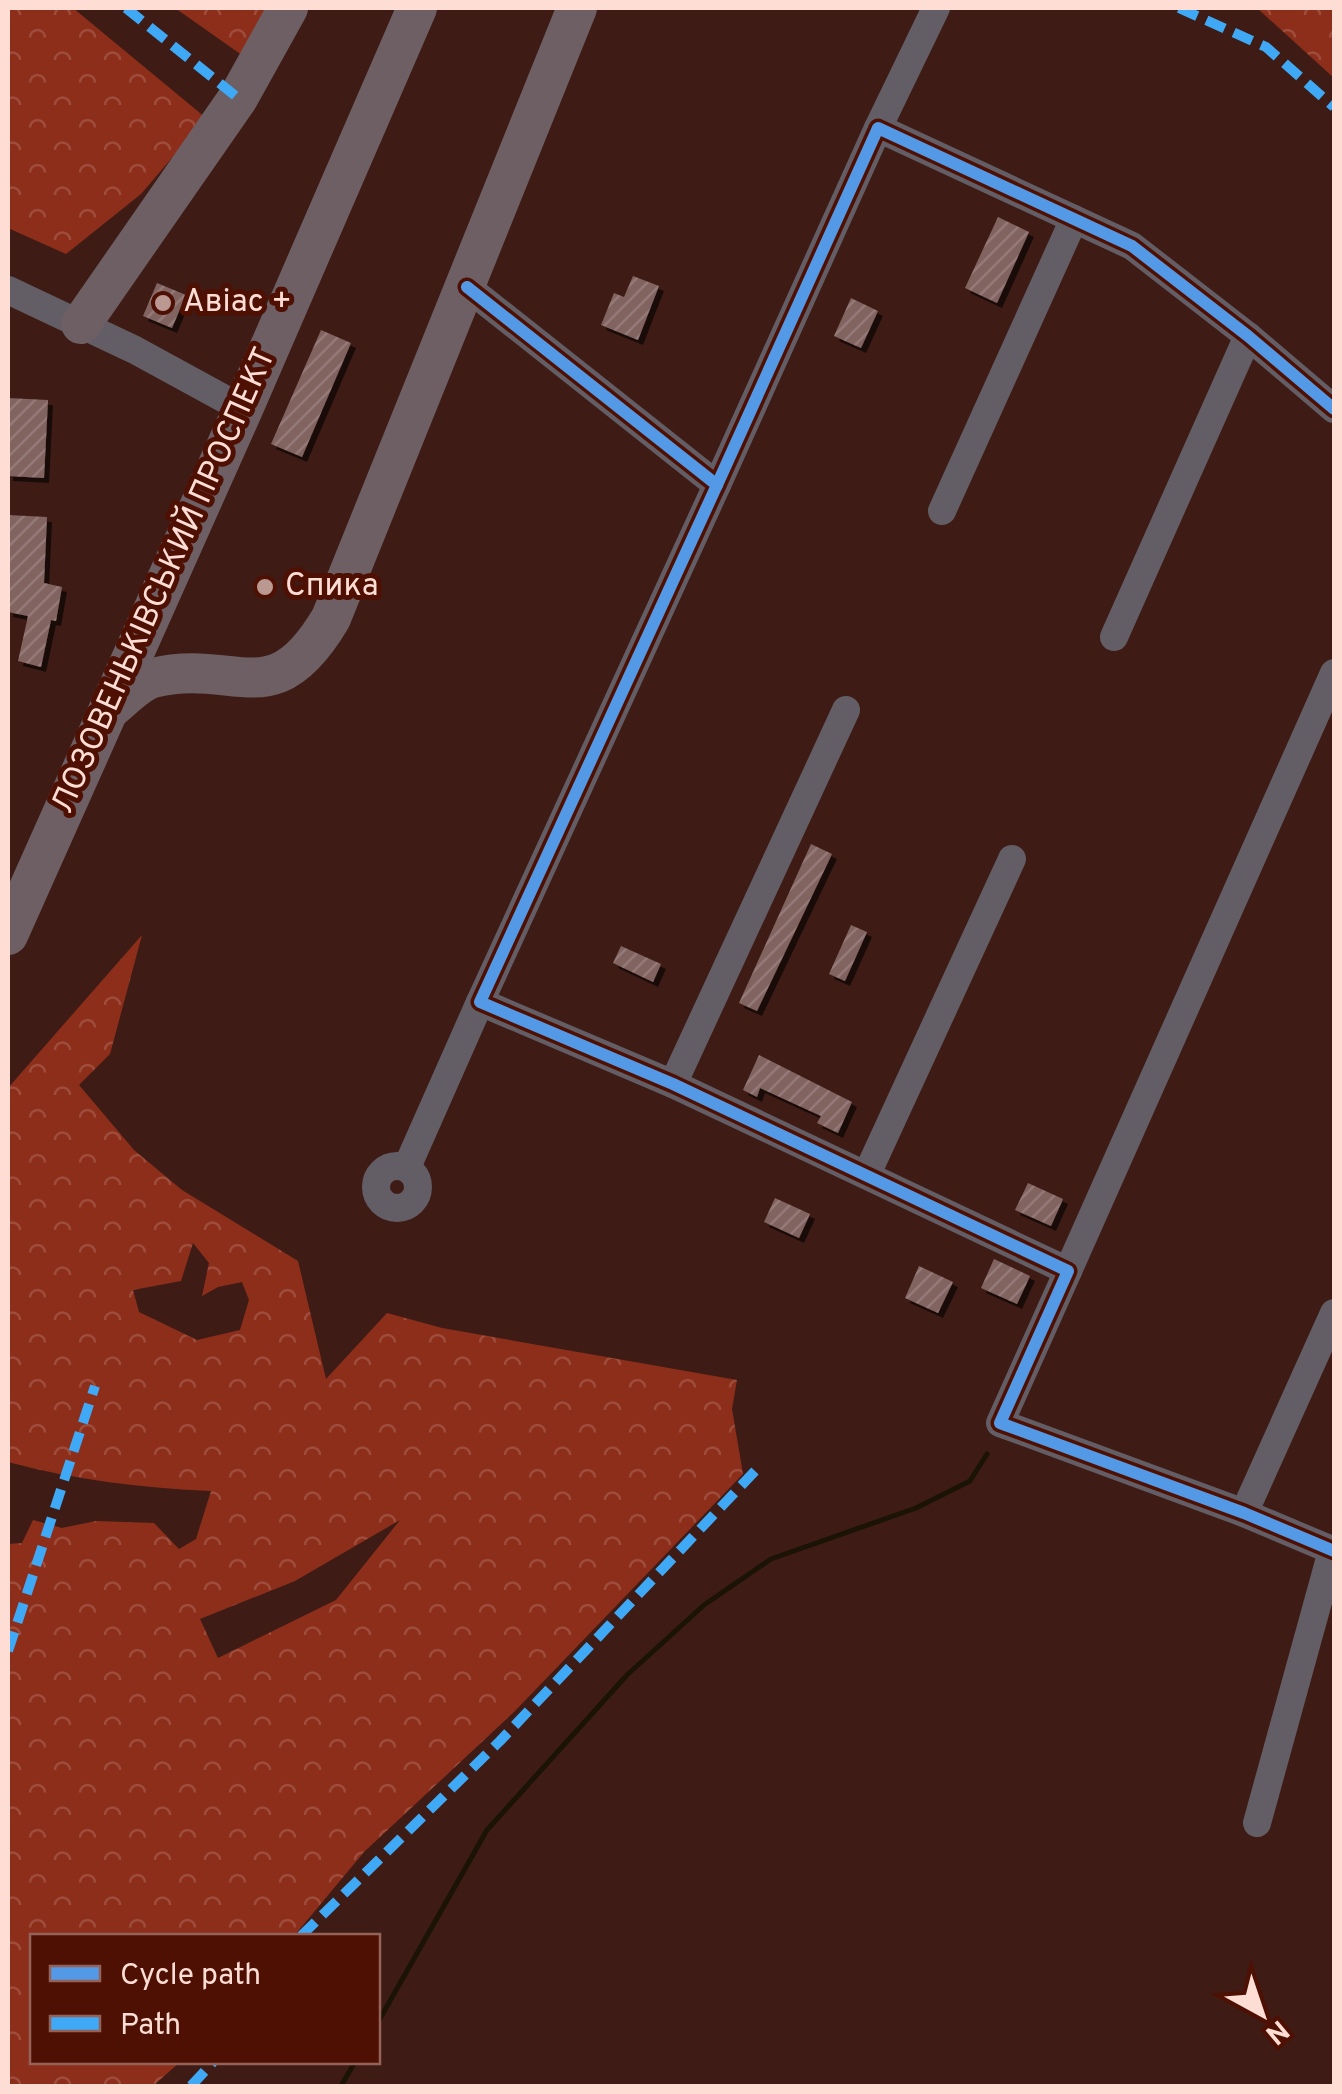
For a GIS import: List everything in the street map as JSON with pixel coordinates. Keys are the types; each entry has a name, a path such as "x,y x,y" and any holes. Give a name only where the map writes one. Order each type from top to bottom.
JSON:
{"highway":[{"path":"80,324 238,98 288,8"},
{"name":"ЛОЗОВЕНЬКІВСЬКИЙ ПРОСПЕКТ","path":"8,935 417,8"},
{"path":"106,712 150,678 181,674 257,678 293,667 308,655 331,618 577,8"}],"street":[{"path":"407,1167 936,8"},
{"path":"878,128 1132,246 1334,409"},
{"path":"942,510 1074,218"},
{"path":"467,288 717,485"},
{"path":"8,290 243,409"},
{"path":"1114,637 1248,336"},
{"path":"1256,1823 1334,1551 1244,1513 1000,1423 1334,673"},
{"path":"673,1084 846,710"},
{"path":"867,1174 1012,859"},
{"path":"480,1002 673,1084 1068,1272"},
{"path":"1244,1513 1334,1313"}],"green space":[{"path":"8,8 73,8 206,118 141,194 66,254 8,228"},
{"path":"175,8 266,8 246,58"},
{"path":"1257,8 1334,8 1334,78"},
{"path":"142,935 110,1054 79,1085 134,1150 182,1190 298,1261 326,1379 387,1313 442,1328 737,1380 732,1409 743,1474 514,1712 364,1852 296,1934 30,1934 30,2064 178,2064 153,2086 8,2086 8,1544 22,1543 33,1520 62,1528 96,1521 154,1523 179,1549 196,1539 211,1491 109,1482 8,1462 8,1088","holes":["193,1243 209,1263 202,1296 218,1287 242,1282 249,1300 240,1330 197,1340 139,1312 133,1290 181,1281","400,1520 336,1600 218,1658 200,1619 295,1581"]}],"building":[{"path":"998,217 1029,232 997,303 965,288"},
{"path":"633,276 659,286 638,340 601,325 614,293 624,297"},
{"path":"157,283 186,295 172,328 143,316"},
{"path":"851,298 878,311 861,348 834,336"},
{"path":"321,330 351,343 302,457 271,444"},
{"path":"8,398 48,400 44,478 8,476"},
{"path":"8,515 47,517 44,583 62,587 41,667 18,661 28,616 8,612"},
{"path":"811,844 832,854 757,1011 739,1003"},
{"path":"851,925 867,932 845,981 829,974"},
{"path":"621,946 661,964 653,982 613,963"},
{"path":"759,1055 852,1102 838,1133 817,1123 821,1116 760,1088 757,1097 743,1090"},
{"path":"1028,1183 1063,1199 1051,1226 1015,1210"},
{"path":"775,1198 810,1214 799,1238 764,1222"},
{"path":"994,1259 1030,1276 1017,1304 981,1288"},
{"path":"919,1266 953,1282 938,1313 905,1298"}],"waterway":[{"path":"380,2018 487,1830 627,1675 704,1605 771,1559 916,1508 970,1481 987,1454"},
{"path":"341,2086 354,2064"}],"marked path":[{"path":"126,8 238,98"},
{"path":"1179,8 1266,47 1334,107"},
{"path":"8,1651 95,1386"},
{"path":"303,1934 500,1741 755,1471"},
{"path":"191,2086 211,2064"}],"cycle path":[{"path":"717,485 878,128 1132,246 1334,409"},
{"path":"467,287 717,485 480,1002 673,1084 1068,1271 1000,1423 1244,1513 1334,1551"}],"place":[{"name":"Авiас +","path":"163,303"},
{"name":"Спика","path":"265,587"}]}
